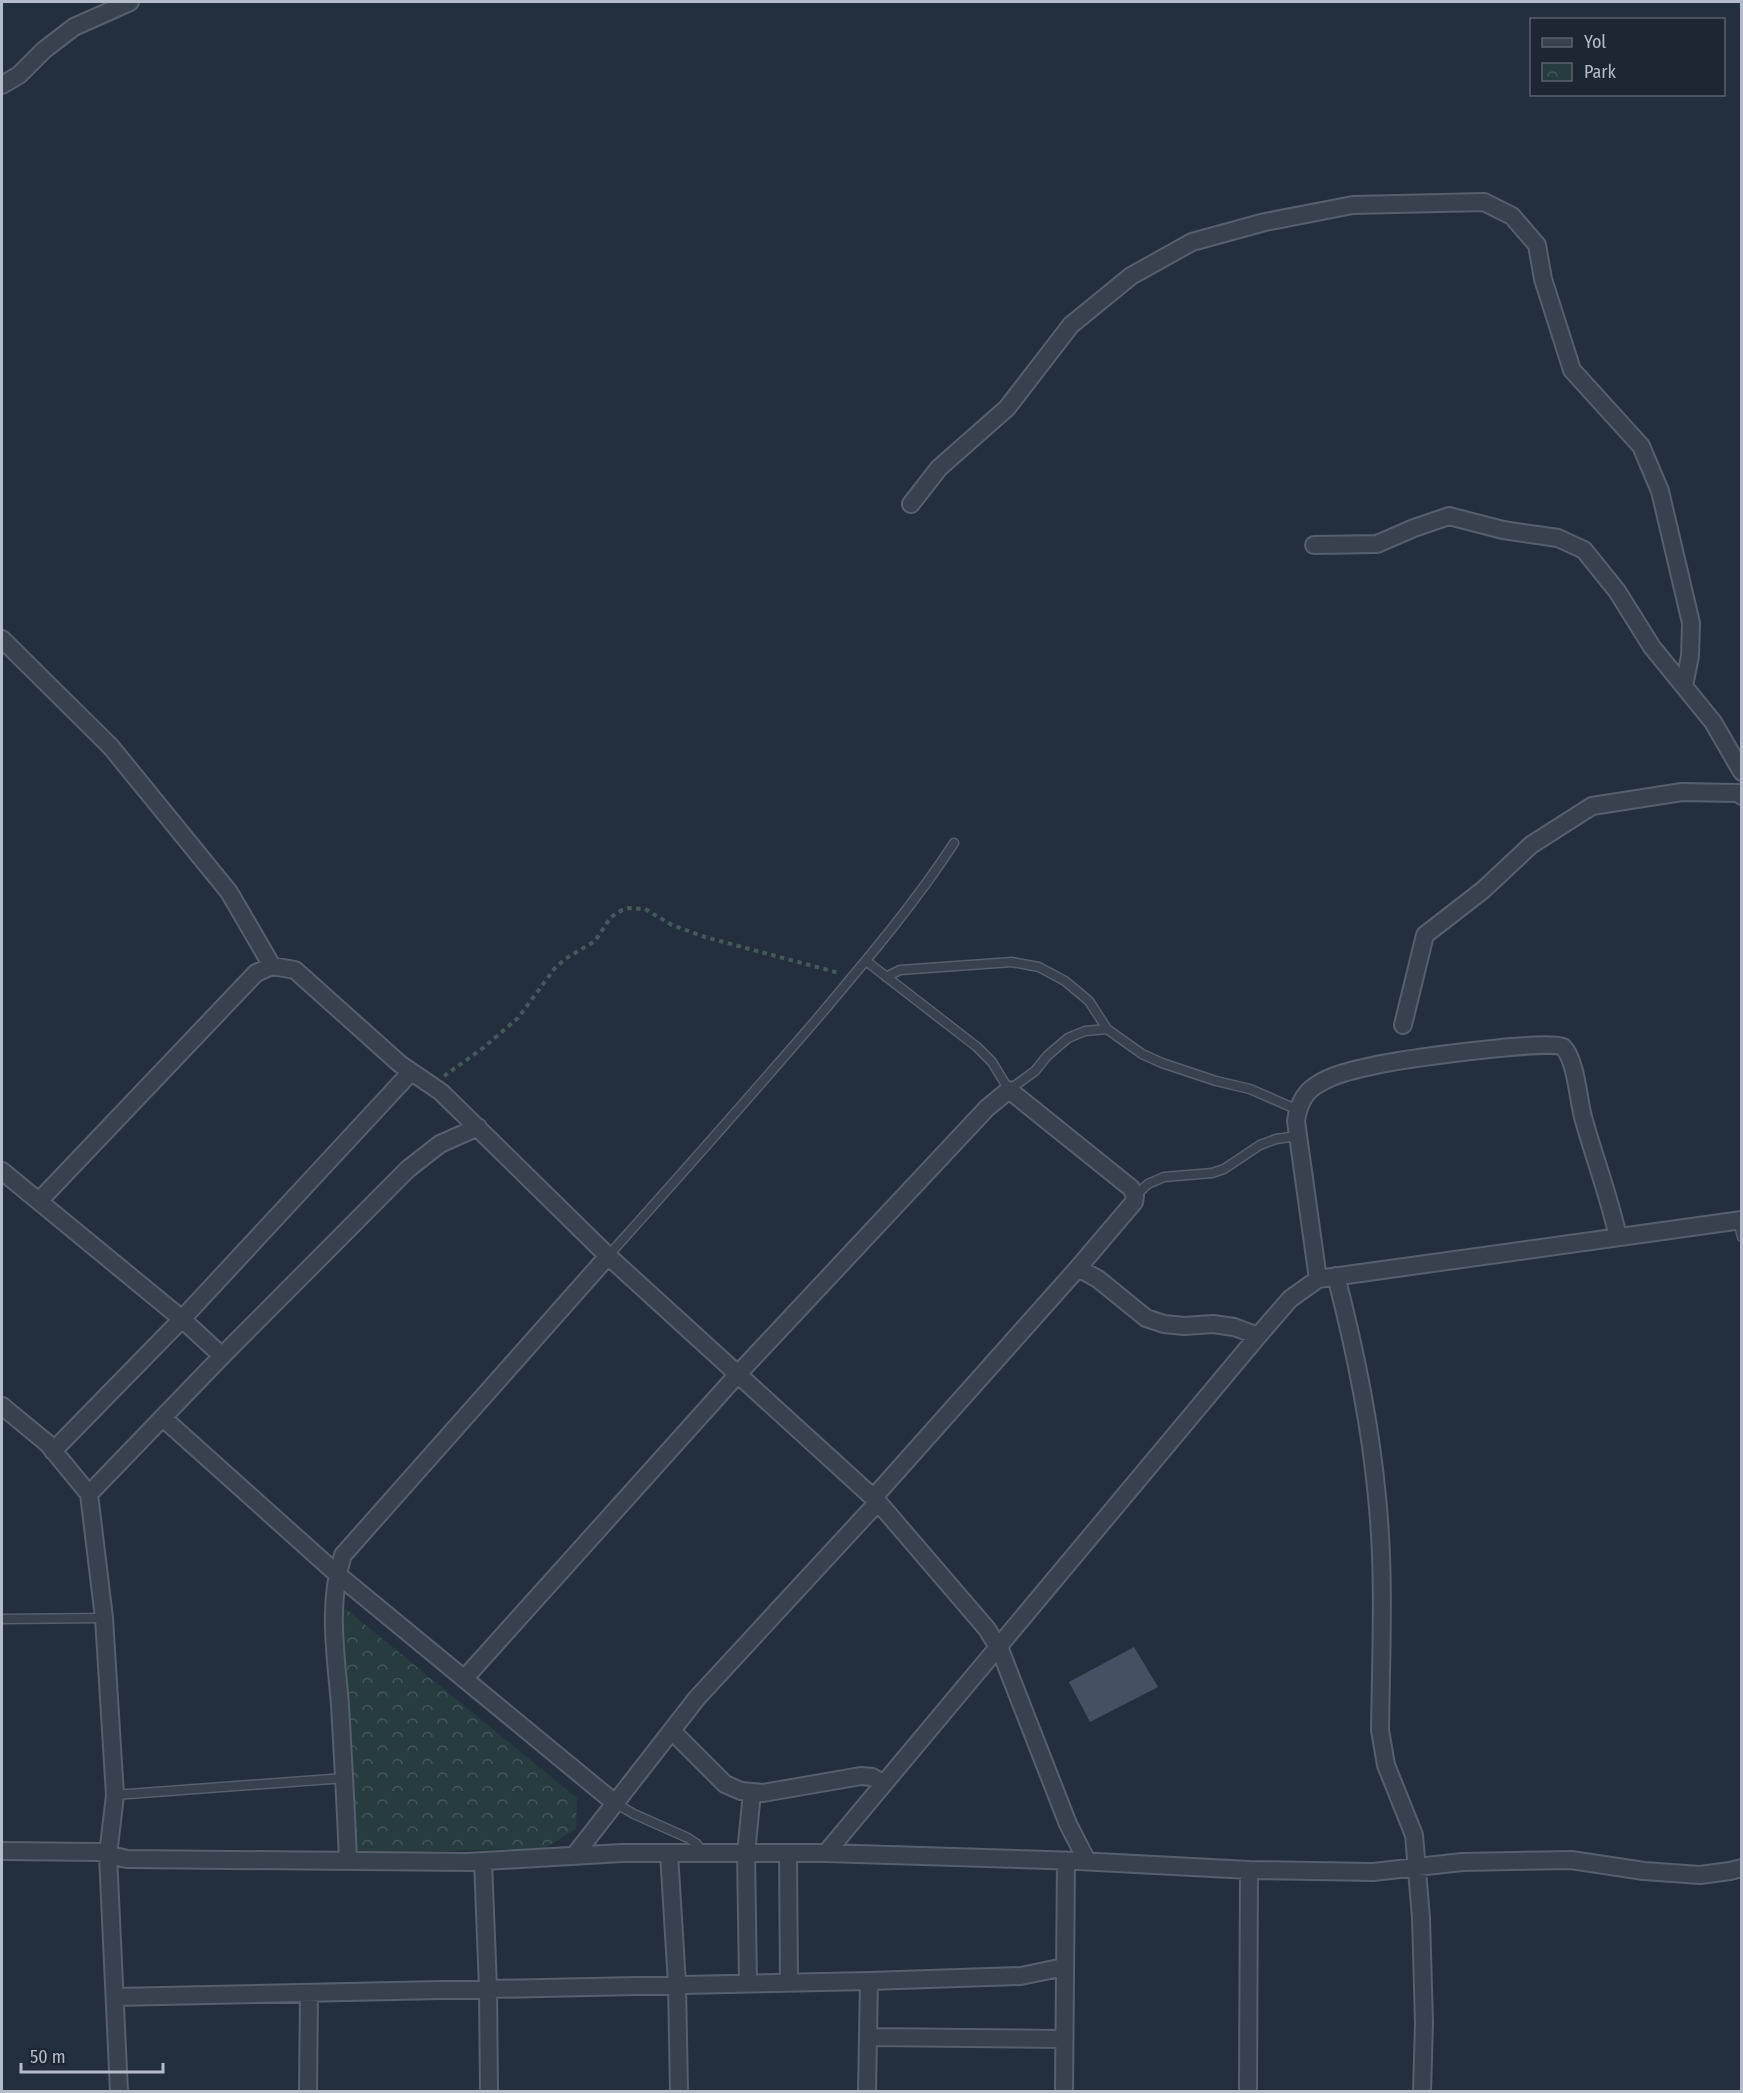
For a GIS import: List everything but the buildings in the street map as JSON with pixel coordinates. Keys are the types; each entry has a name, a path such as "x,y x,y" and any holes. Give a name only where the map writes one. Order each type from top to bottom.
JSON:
{"street":[{"path":"2,85 19,75 44,50 74,27 130,2"},
{"path":"912,504 939,468 1007,408 1071,325 1131,276 1192,242 1265,222 1353,205 1484,202 1512,216 1537,245 1543,279 1572,370 1641,446 1660,491 1691,623 1690,656 1684,686"},
{"path":"1314,545 1377,544 1449,516 1503,530 1558,538 1584,550 1617,591 1652,647 1713,722 1742,772"},
{"path":"2,639 111,747 229,892 272,966"},
{"path":"1404,1025 1425,935 1483,890 1531,845 1592,806 1682,792 1738,793 1742,796"},
{"path":"40,1200 256,973 272,966 295,970 400,1064 441,1092 608,1256 876,1499 987,1629 998,1648 1068,1824 1087,1861"},
{"path":"1318,1279 1296,1121 1302,1099 1316,1086 1340,1075 1405,1060 1523,1046 1558,1045 1567,1051 1583,1117 1607,1191 1618,1237"},
{"path":"53,1451 182,1319 411,1072"},
{"path":"464,1679 738,1374 987,1108 1009,1090 1131,1188 1135,1196 1134,1202 876,1499 697,1698 574,1856"},
{"path":"89,1494 408,1169 440,1144 477,1127"},
{"path":"2,1170 182,1319 222,1356"},
{"path":"826,1853 1258,1336 1290,1299 1318,1279 1740,1220"},
{"path":"348,1861 345,1778 333,1604 337,1574 343,1555 608,1256"},
{"path":"1078,1268 1098,1279 1146,1318 1164,1324 1213,1324 1234,1327 1258,1336"},
{"path":"1336,1276 1360,1380 1378,1498 1382,1606 1381,1746 1414,1835 1421,1918 1424,2023 1422,2091"},
{"path":"2,1406 47,1443 89,1494 104,1618 115,1795 108,1855 119,2091"},
{"path":"163,1418 337,1574 615,1803"},
{"path":"672,1731 725,1784 752,1793 861,1776 872,1777 884,1784"},
{"path":"748,1983 747,1853 752,1793"},
{"path":"2,1851 98,1852 127,1860 483,1861 622,1852 826,1853 1087,1861 1249,1870 1373,1872 1462,1862 1571,1860 1644,1871 1700,1875 1742,1868"},
{"path":"669,1853 677,1984 679,2091"},
{"path":"788,1853 789,1983"},
{"path":"483,1861 489,2091"},
{"path":"1064,2091 1066,1861"},
{"path":"1248,2091 1249,1870"},
{"path":"115,1997 869,1981 1021,1976 1064,1967"},
{"path":"867,2091 869,1981"},
{"path":"308,2091 309,1994"},
{"path":"869,2037 1063,2039"}],"lane":[{"path":"608,1256 725,1125 866,961 913,902 954,843"},
{"path":"866,961 976,1047 992,1062 1009,1090 1029,1076 1068,1038 1085,1031 1107,1029"},
{"path":"886,976 900,970 1026,963 1046,970 1065,981 1089,1001 1107,1029 1142,1054 1216,1081 1250,1089 1298,1110"},
{"path":"1135,1196 1148,1184 1164,1177 1212,1173 1224,1169 1260,1145 1276,1139 1298,1136"},
{"path":"1740,1220 1742,1237"},
{"path":"2,1619 104,1618"},
{"path":"115,1795 345,1778"},
{"path":"615,1803 688,1838 697,1844 701,1853"}],"path":[{"path":"431,1085 483,1048 518,1018 555,968 565,958 595,941 611,917 622,910 645,909 672,925 705,937 837,972 850,980"}],"green space":[{"path":"346,1609 577,1798 576,1829 545,1848 356,1854 328,1616"}]}
